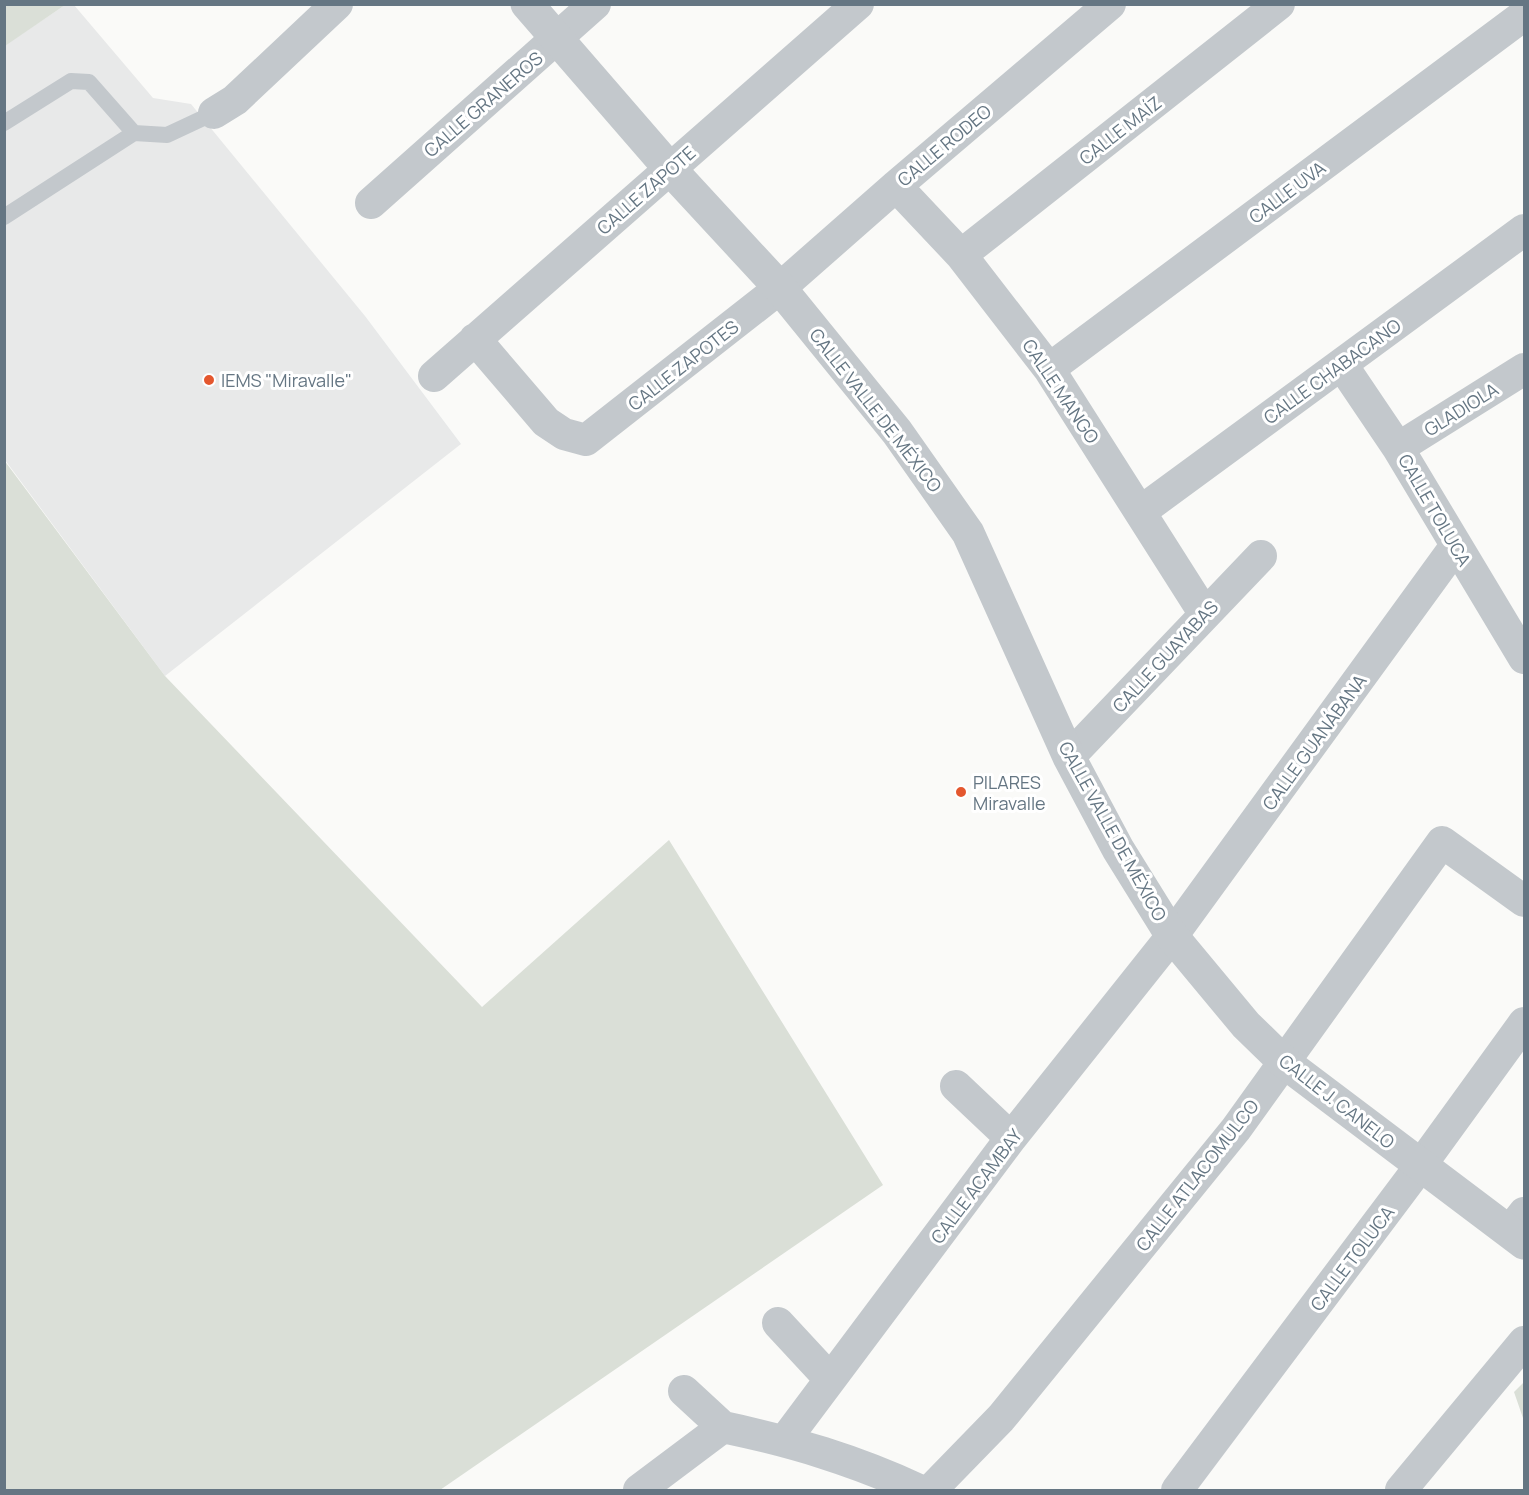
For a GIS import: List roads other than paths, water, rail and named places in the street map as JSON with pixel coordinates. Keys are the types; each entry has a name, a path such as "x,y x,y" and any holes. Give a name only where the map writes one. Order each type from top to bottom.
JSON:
{"street":[{"path":"214,113 235,100 337,4"},
{"name":"CALLE VALLE DE MÉXICO","path":"527,4 670,169 780,288 897,432 968,533 1069,757 1118,849 1172,936"},
{"name":"CALLE GRANEROS","path":"371,203 595,4"},
{"name":"CALLE ZAPOTE","path":"434,376 858,4"},
{"name":"CALLE RODEO","path":"780,288 1110,4"},
{"name":"CALLE MAÍZ","path":"961,255 1279,4"},
{"name":"CALLE UVA","path":"1049,369 1524,15"},
{"name":"CALLE MANGO","path":"896,186 961,255 1049,369 1204,614"},
{"name":"CALLE CHABACANO","path":"1140,512 1524,230"},
{"name":"CALLE ZAPOTES","path":"475,339 546,422 564,434 586,440 780,288"},
{"name":"CALLE TOLUCA","path":"1342,365 1398,448 1455,547 1524,658"},
{"name":"GLADIOLA","path":"1398,448 1524,369"},
{"name":"CALLE GUANÁBANA","path":"1172,936 1455,547"},
{"name":"CALLE GUAYABAS","path":"1069,757 1261,556"},
{"name":"CALLE ATLACOMULCO","path":"932,1491 1001,1418 1236,1129 1442,842 1524,901"},
{"name":"CALLE J. CANELO","path":"1172,936 1246,1025 1284,1062 1421,1166 1520,1229"},
{"name":"CALLE ACAMBAY","path":"785,1440 829,1378 1011,1138 1172,936"},
{"name":"CALLE TOLUCA","path":"1177,1491 1421,1166 1524,1023"},
{"path":"956,1086 1011,1138"},
{"path":"778,1323 829,1378"},
{"path":"1401,1491 1524,1342"},
{"path":"684,1391 723,1426 785,1440 864,1465 919,1491"},
{"path":"639,1491 723,1426"}],"lane":[{"path":"4,123 71,81 89,82 134,133"},
{"path":"4,217 134,133 167,135 214,113"}],"place":[{"name":"IEMS \"Miravalle\"","path":"209,380"},
{"name":"PILARES Miravalle","path":"961,792"}]}
